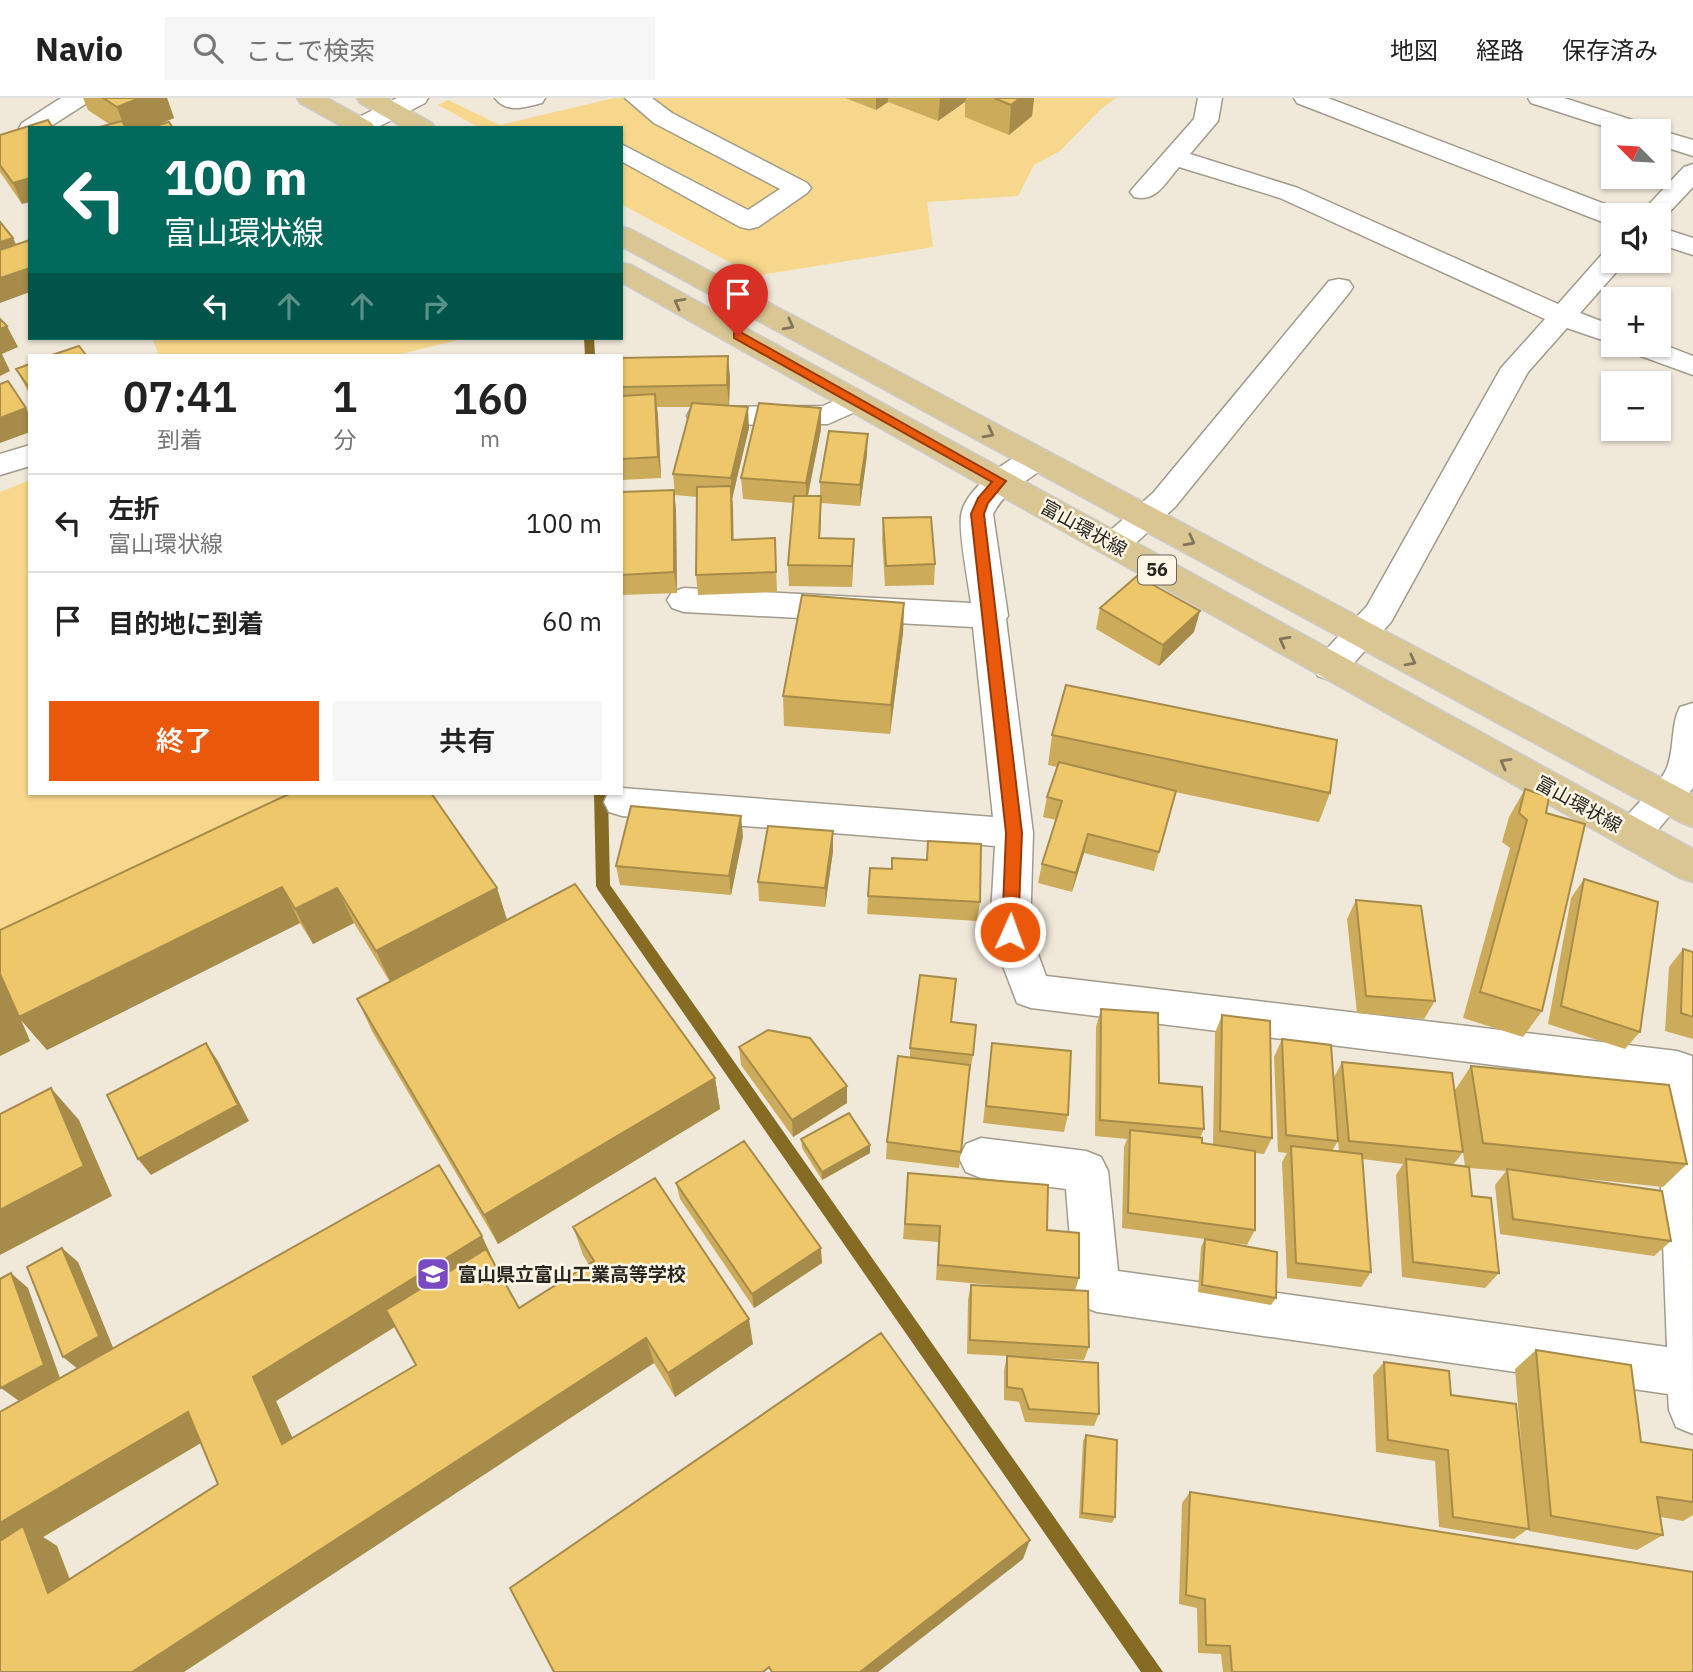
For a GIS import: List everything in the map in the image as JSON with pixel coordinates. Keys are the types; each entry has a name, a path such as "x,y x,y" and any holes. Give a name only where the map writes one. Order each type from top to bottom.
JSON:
{"main road":[{"path":"309,98 359,126"},
{"path":"369,98 419,126"},
{"name":"富山環状線","path":"623,235 1679,805"},
{"name":"富山環状線","path":"623,272 1693,867"}],"street":[{"path":"363,126 415,98"},
{"path":"506,98 516,102 533,98"},
{"path":"623,152 749,221 798,188 663,118 637,98"},
{"path":"1143,192 1206,121 1210,98"},
{"path":"1306,98 1601,213"},
{"path":"1540,98 1605,119"},
{"path":"37,126 68,112"},
{"path":"623,142 663,118"},
{"path":"1671,141 1693,148"},
{"path":"1174,157 1289,193 1601,331"},
{"path":"1663,203 1693,172"},
{"path":"1671,239 1693,247"},
{"path":"1330,667 1379,614 1516,368 1601,272"},
{"path":"1114,545 1164,500 1339,287"},
{"path":"1669,357 1693,366"},
{"path":"702,416 828,415 855,401"},
{"path":"0,466 28,456"},
{"path":"981,1158 1086,1171 1097,1290 1692,1392 1677,1069 1031,991 1010,932 1014,833 977,514 983,501 1000,481 1036,458"},
{"path":"684,600 990,616"},
{"path":"1633,834 1679,805 1693,716"},
{"path":"622,802 1014,833"}],"shaded area":[{"path":"614,98 845,98 876,110 888,102 938,121 968,101 1009,134 1032,116 987,98 1116,98 1101,109 1060,151 1034,165 1018,196 927,202 933,247 755,276 623,205 623,126 476,126 438,105 448,100 500,125"},
{"path":"153,340 459,340 400,354 159,354"},
{"path":"28,481 28,795 310,795 0,943 0,492"}],"building":[{"path":"103,98 140,98 117,107"},
{"path":"994,98 1020,98 1011,105"},
{"path":"48,120 52,126 29,126"},
{"path":"122,121 125,126 103,126"},
{"path":"169,122 172,126 156,126"},
{"path":"28,126 28,179 13,183 0,165 0,135"},
{"path":"0,222 13,238 0,242"},
{"path":"28,241 28,269 0,278 0,250"},
{"path":"0,319 7,326 0,329"},
{"path":"79,346 85,354 55,354"},
{"path":"728,356 727,385 623,387 623,358"},
{"path":"28,365 28,386 16,369"},
{"path":"8,381 26,408 0,418 0,384"},
{"path":"655,394 658,457 623,459 623,396"},
{"path":"692,403 748,407 731,478 673,474"},
{"path":"759,403 821,408 806,483 741,478"},
{"path":"829,431 868,434 860,485 820,482"},
{"path":"731,486 732,540 775,538 776,572 696,575 697,487"},
{"path":"674,490 674,572 623,575 623,492"},
{"path":"794,496 821,496 819,538 854,539 852,566 788,565"},
{"path":"931,517 935,564 886,566 883,518"},
{"path":"1137,576 1200,611 1163,645 1100,608"},
{"path":"802,595 904,603 891,705 783,696"},
{"path":"1066,685 1337,740 1330,793 1052,735"},
{"path":"1059,762 1176,791 1159,852 1088,834 1076,873 1042,864 1062,801 1047,797"},
{"path":"1525,789 1549,797 1546,813 1585,824 1542,1011 1480,992 1527,820 1519,813"},
{"path":"287,795 432,795 497,888 376,951 337,888 295,909 282,887 19,1017 0,974 0,930"},
{"path":"631,806 741,816 729,876 616,866"},
{"path":"768,826 833,831 825,888 758,882"},
{"path":"928,841 981,844 980,902 868,896 870,868 892,869 892,858 927,860"},
{"path":"1584,879 1658,902 1640,1032 1561,1006"},
{"path":"575,884 715,1078 484,1215 357,999"},
{"path":"1356,900 1421,906 1435,1001 1366,996"},
{"path":"1683,949 1693,952 1693,1017 1681,1013"},
{"path":"920,975 956,979 951,1022 976,1025 973,1055 910,1048"},
{"path":"1101,1009 1158,1013 1159,1083 1202,1087 1204,1129 1100,1120"},
{"path":"1222,1015 1270,1021 1272,1138 1220,1131"},
{"path":"768,1030 810,1038 847,1086 792,1120 739,1047"},
{"path":"1282,1039 1331,1045 1338,1141 1286,1135"},
{"path":"206,1043 238,1105 138,1159 107,1095"},
{"path":"992,1043 1071,1051 1068,1115 986,1106"},
{"path":"898,1056 970,1065 961,1152 887,1142"},
{"path":"1342,1062 1452,1073 1463,1152 1349,1141"},
{"path":"1471,1066 1669,1085 1687,1164 1483,1143"},
{"path":"51,1088 84,1166 0,1210 0,1114"},
{"path":"849,1113 870,1145 822,1172 801,1139"},
{"path":"1130,1130 1202,1138 1202,1143 1255,1151 1255,1230 1128,1213"},
{"path":"744,1141 821,1248 752,1294 676,1183"},
{"path":"1291,1146 1362,1154 1371,1272 1296,1263"},
{"path":"1406,1159 1469,1167 1472,1196 1491,1198 1499,1273 1413,1262"},
{"path":"439,1165 482,1236 253,1377 282,1444 416,1365 386,1310 486,1249 519,1308 594,1261 573,1227 655,1178 749,1319 668,1373 646,1338 132,1672 0,1672 0,1541 23,1526 48,1593 218,1484 188,1412 0,1523 0,1412"},
{"path":"1507,1169 1662,1191 1671,1241 1513,1219"},
{"path":"908,1173 1048,1185 1047,1230 1079,1233 1079,1278 938,1265 940,1226 905,1224"},
{"path":"1205,1239 1277,1252 1276,1298 1202,1285"},
{"path":"62,1248 99,1336 63,1357 27,1267"},
{"path":"11,1273 44,1365 1,1388 0,1279"},
{"path":"971,1285 1088,1291 1089,1347 970,1340"},
{"path":"881,1333 1030,1540 860,1672 772,1672 769,1667 763,1672 554,1672 510,1588"},
{"path":"1536,1350 1631,1365 1641,1442 1693,1450 1693,1502 1657,1497 1663,1535 1551,1516"},
{"path":"1007,1356 1098,1363 1099,1414 1029,1409 1022,1389 1007,1387"},
{"path":"1384,1362 1449,1371 1451,1395 1516,1404 1529,1529 1453,1517 1448,1450 1388,1440"},
{"path":"1086,1435 1117,1440 1115,1517 1082,1513"},
{"path":"1190,1492 1693,1572 1693,1672 1232,1672 1230,1646 1206,1645 1205,1599 1186,1595"}],"waterway":[{"path":"589,340 590,354"},
{"path":"601,795 603,886 1153,1672"}],"place":[{"name":"富山県立富山工業高等学校","path":"433,1274"}],"route":[{"path":"738,336 1000,481 983,501 977,514 1014,833 1010,932"}]}
